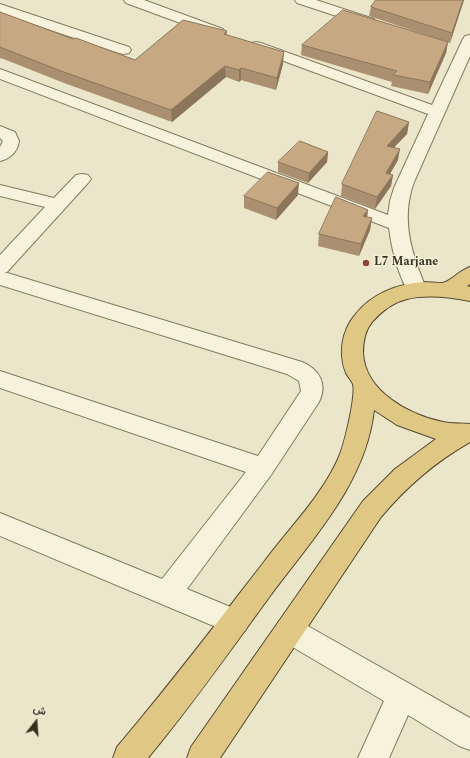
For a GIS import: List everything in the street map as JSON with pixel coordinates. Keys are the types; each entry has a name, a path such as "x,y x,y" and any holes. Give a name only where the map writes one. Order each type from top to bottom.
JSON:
{"highway":[{"path":"448,290 470,274"},
{"path":"468,433 436,430 407,420 382,405 364,385 355,367 352,349 355,331 364,316 378,304 396,295 417,290 448,290 470,294"},
{"path":"128,758 160,720 235,622 326,500 341,477 352,454 360,431 364,385"},
{"path":"202,758 372,509 392,485 415,465 440,447 468,433"}],"street":[{"path":"131,0 228,36"},
{"path":"302,0 383,26"},
{"path":"0,8 124,50"},
{"path":"243,41 436,112"},
{"path":"417,290 408,268 402,246 398,225 398,208 402,192 436,112 461,46"},
{"path":"0,74 398,225"},
{"path":"0,131 9,136 11,141 10,147 0,156"},
{"path":"0,267 82,179"},
{"path":"0,190 58,205"},
{"path":"0,278 303,371 313,382 311,396 263,468 167,594"},
{"path":"0,379 263,468"},
{"path":"0,524 235,622"},
{"path":"289,630 470,735"},
{"path":"373,758 402,695"}],"building":[{"path":"376,0 463,0 452,33 371,7"},
{"path":"343,10 448,42 430,82 393,75 397,71 302,45"},
{"path":"0,12 135,60 183,20 227,31 224,34 284,52 277,78 241,68 239,70 225,66 171,110 61,71 0,47"},
{"path":"377,111 409,122 387,146 400,149 386,173 393,175 377,197 342,184"},
{"path":"300,141 328,152 309,173 278,162"},
{"path":"268,172 299,183 277,208 244,196"},
{"path":"336,197 368,210 363,216 372,218 361,244 319,234"}],"place":[{"name":"L7 Marjane","path":"366,263"}]}
